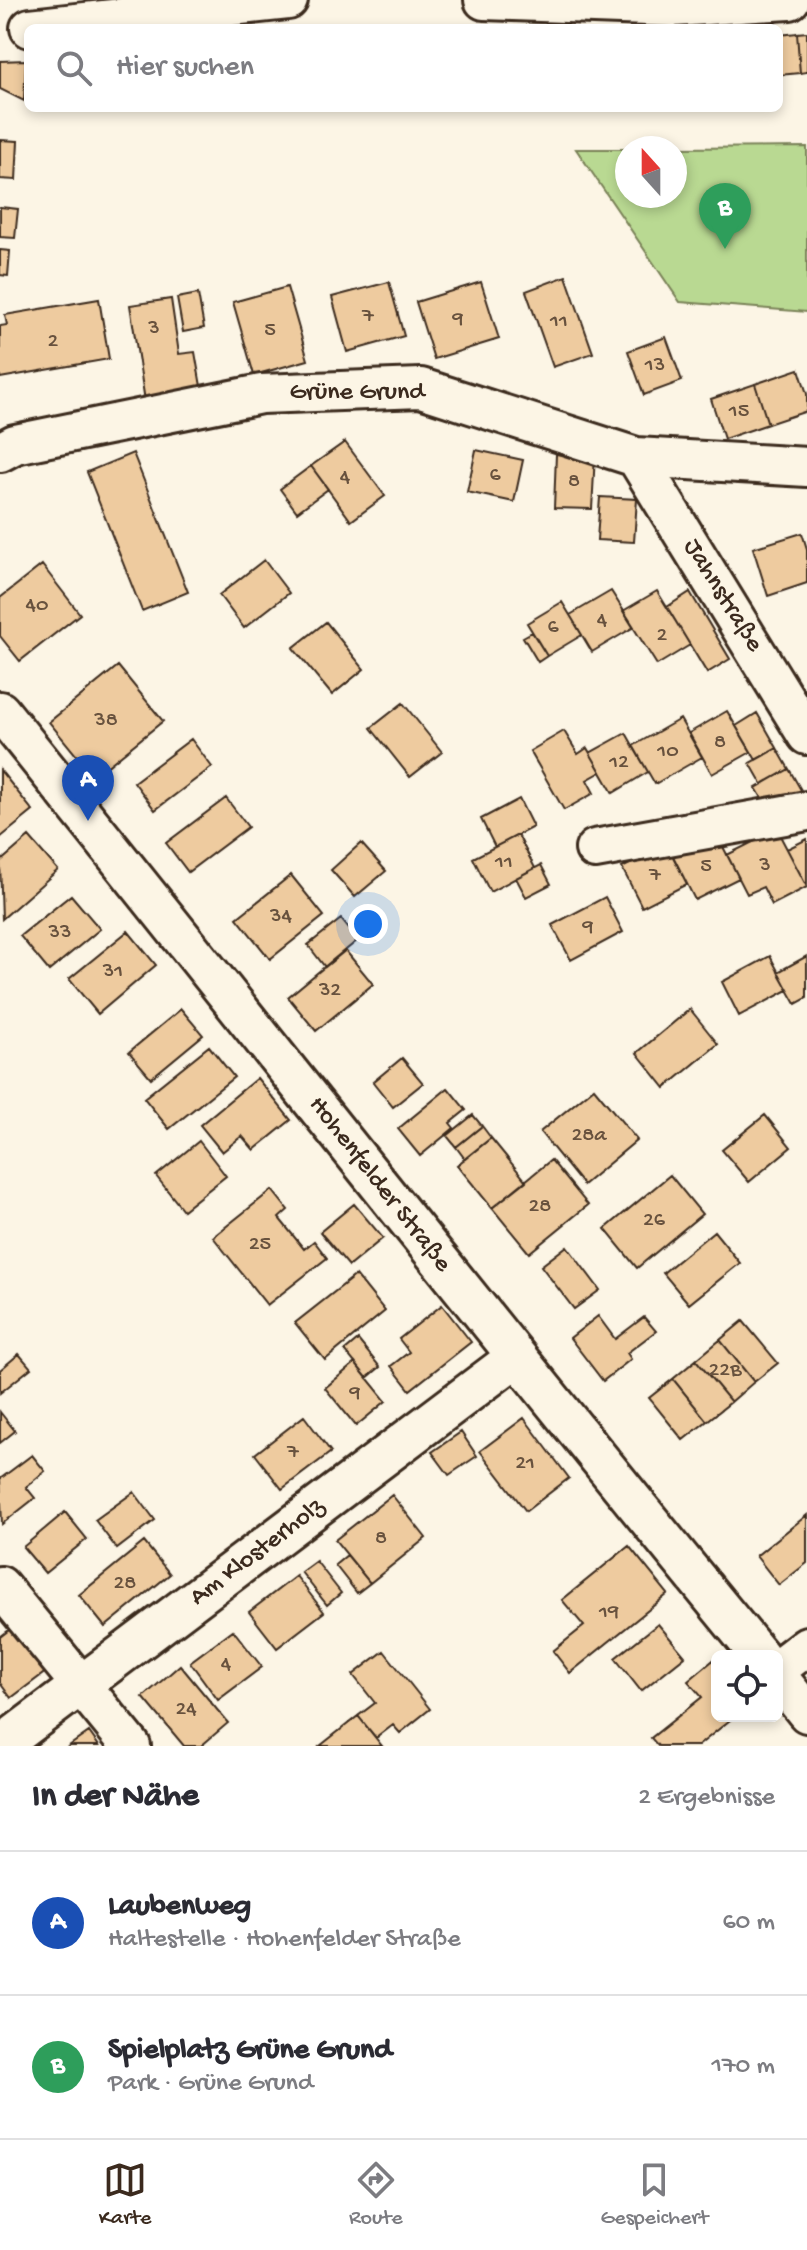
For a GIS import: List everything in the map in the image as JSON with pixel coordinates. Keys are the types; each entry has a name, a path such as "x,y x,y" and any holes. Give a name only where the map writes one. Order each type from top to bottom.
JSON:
{"street":[{"path":"66,24 288,0"},
{"path":"484,0 674,4 790,0"},
{"path":"0,32 24,29"},
{"name":"Grüne Grund","path":"0,452 15,444 261,394 421,388 636,457 807,467"},
{"name":"Jahnstraße","path":"636,457 807,735"},
{"name":"Hohenfelder Straße","path":"0,711 164,913 515,1358 755,1650"},
{"path":"595,849 807,811"},
{"name":"Am Klosterholz","path":"0,1746 515,1358"},
{"path":"0,1586 131,1746"},
{"path":"783,1664 807,1646"},
{"path":"783,1683 807,1713"}],"green space":[{"path":"807,147 807,312 680,302 616,208 687,208 687,148"},
{"path":"576,149 615,149 615,206"}],"building":[{"path":"807,32 807,72 800,73 797,33"},
{"path":"797,33 800,73 783,75 783,35"},
{"path":"24,60 24,101 0,89 0,61"},
{"path":"0,140 18,141 16,180 0,179"},
{"path":"0,207 18,209 15,238 0,237"},
{"path":"0,250 10,251 8,276 0,275"},
{"path":"566,276 593,353 553,367 526,291"},
{"path":"389,282 404,336 347,352 332,297"},
{"path":"481,282 499,339 434,359 416,302"},
{"path":"287,287 308,360 254,375 233,302"},
{"path":"198,294 204,328 183,332 177,298"},
{"path":"99,299 109,359 0,378 0,326 7,325 5,315"},
{"path":"171,299 179,354 195,352 202,392 145,401 130,305"},
{"path":"666,337 682,381 644,395 628,351"},
{"path":"799,369 807,394 807,411 768,424 755,384"},
{"path":"755,384 768,424 724,439 711,399"},
{"path":"345,442 385,496 351,521 311,466"},
{"path":"476,450 523,460 514,502 467,492"},
{"path":"133,453 188,592 142,611 87,472"},
{"path":"556,454 595,455 592,509 554,508"},
{"path":"311,466 328,489 297,512 280,489"},
{"path":"600,497 637,499 634,542 597,540"},
{"path":"802,533 807,549 807,583 768,596 753,548"},
{"path":"264,560 289,593 244,628 219,595"},
{"path":"42,565 80,614 20,661 0,636 0,598"},
{"path":"611,591 634,627 592,652 570,615"},
{"path":"657,591 690,645 657,665 623,611"},
{"path":"690,592 730,659 707,673 667,607"},
{"path":"562,602 582,635 547,656 527,623"},
{"path":"326,622 364,669 332,695 293,648"},
{"path":"532,632 547,656 538,662 523,637"},
{"path":"118,666 163,721 94,777 49,722"},
{"path":"403,703 442,752 410,777 371,728"},
{"path":"727,711 751,752 712,774 689,733"},
{"path":"757,713 777,748 756,760 736,726"},
{"path":"680,719 702,757 655,784 633,746"},
{"path":"564,731 578,754 587,748 601,772 587,780 594,793 564,810 530,751"},
{"path":"626,733 648,772 613,793 590,753"},
{"path":"191,739 212,767 155,810 134,782"},
{"path":"777,748 789,769 762,784 750,763"},
{"path":"789,769 805,797 767,806 756,788"},
{"path":"0,770 33,811 0,838"},
{"path":"226,798 248,827 188,872 166,843"},
{"path":"519,799 533,827 495,847 481,819"},
{"path":"777,830 807,887 772,905 763,887 747,894 727,855"},
{"path":"716,833 739,878 695,900 673,856"},
{"path":"518,835 535,868 490,892 473,858"},
{"path":"29,837 58,870 2,919 0,862"},
{"path":"807,839 807,887 787,849"},
{"path":"361,843 386,871 355,897 331,870"},
{"path":"667,845 687,884 642,907 622,868"},
{"path":"541,865 551,884 526,897 516,878"},
{"path":"291,875 324,916 270,959 237,918"},
{"path":"71,895 100,929 49,971 20,936"},
{"path":"605,897 623,932 571,960 552,925"},
{"path":"341,919 358,940 325,967 308,945"},
{"path":"128,931 156,965 98,1014 69,979"},
{"path":"345,950 373,984 316,1031 288,997"},
{"path":"770,956 788,990 739,1016 722,982"},
{"path":"807,956 807,998 796,1004 778,972"},
{"path":"181,1009 203,1035 151,1078 129,1052"},
{"path":"690,1009 718,1044 665,1088 637,1053"},
{"path":"209,1046 234,1077 169,1129 144,1098"},
{"path":"402,1058 423,1083 393,1107 373,1082"},
{"path":"257,1078 291,1120 254,1150 242,1136 222,1152 200,1125"},
{"path":"448,1088 466,1110 450,1123 454,1128 420,1156 398,1129"},
{"path":"594,1088 637,1140 583,1185 540,1132"},
{"path":"473,1115 482,1126 456,1147 447,1136"},
{"path":"765,1115 791,1147 749,1182 722,1150"},
{"path":"482,1126 491,1138 465,1159 456,1147"},
{"path":"491,1138 526,1181 492,1208 457,1165"},
{"path":"199,1141 226,1176 183,1210 156,1176"},
{"path":"551,1160 588,1205 529,1253 492,1208"},
{"path":"670,1175 702,1214 637,1268 605,1229"},
{"path":"272,1190 288,1210 279,1218 304,1249 314,1241 327,1258 267,1305 213,1237"},
{"path":"354,1204 383,1238 349,1266 320,1232"},
{"path":"714,1231 740,1263 689,1304 663,1273"},
{"path":"567,1246 600,1290 574,1309 541,1266"},
{"path":"356,1275 385,1311 325,1360 295,1323"},
{"path":"442,1305 471,1342 410,1390 391,1366 409,1352 399,1339"},
{"path":"598,1316 615,1339 644,1317 656,1331 627,1353 631,1359 603,1381 570,1338"},
{"path":"743,1321 778,1363 754,1382 720,1340"},
{"path":"358,1340 380,1367 367,1378 345,1351"},
{"path":"720,1340 754,1382 731,1402 696,1360"},
{"path":"19,1354 31,1368 0,1393 0,1370"},
{"path":"696,1360 731,1402 707,1421 673,1379"},
{"path":"355,1363 386,1401 356,1426 325,1388"},
{"path":"673,1379 707,1421 683,1440 649,1398"},
{"path":"0,1412 15,1431 0,1443"},
{"path":"304,1416 331,1452 282,1489 255,1454"},
{"path":"524,1418 569,1478 526,1511 480,1451"},
{"path":"461,1432 477,1456 449,1475 432,1452"},
{"path":"32,1455 45,1471 26,1487 35,1498 2,1524 0,1479"},
{"path":"134,1492 155,1520 117,1549 95,1520"},
{"path":"392,1495 426,1538 370,1583 335,1540"},
{"path":"65,1512 87,1539 45,1573 23,1547"},
{"path":"807,1515 807,1563 779,1585 756,1556"},
{"path":"144,1542 170,1574 105,1627 79,1595"},
{"path":"629,1546 668,1594 570,1673 553,1651 584,1626 562,1600"},
{"path":"347,1555 370,1583 357,1593 335,1565"},
{"path":"316,1561 341,1593 327,1605 301,1572"},
{"path":"296,1576 324,1612 277,1648 249,1612"},
{"path":"658,1624 685,1656 641,1691 615,1658"},
{"path":"13,1627 47,1671 11,1698 0,1683 0,1637"},
{"path":"233,1630 262,1667 218,1700 190,1662"},
{"path":"384,1651 430,1709 400,1733 393,1725 376,1738 358,1716 375,1703 353,1675"},
{"path":"711,1662 711,1722 728,1722 698,1746 658,1746 651,1738 702,1697 688,1681"},
{"path":"180,1665 228,1723 201,1746 184,1746 143,1697"},
{"path":"358,1716 382,1746 320,1746"},
{"path":"89,1732 99,1746 69,1746"}],"place":[{"name":"Spielplatz Grüne Grund","path":"725,249"},
{"name":"Laubenweg","path":"88,821"}]}
